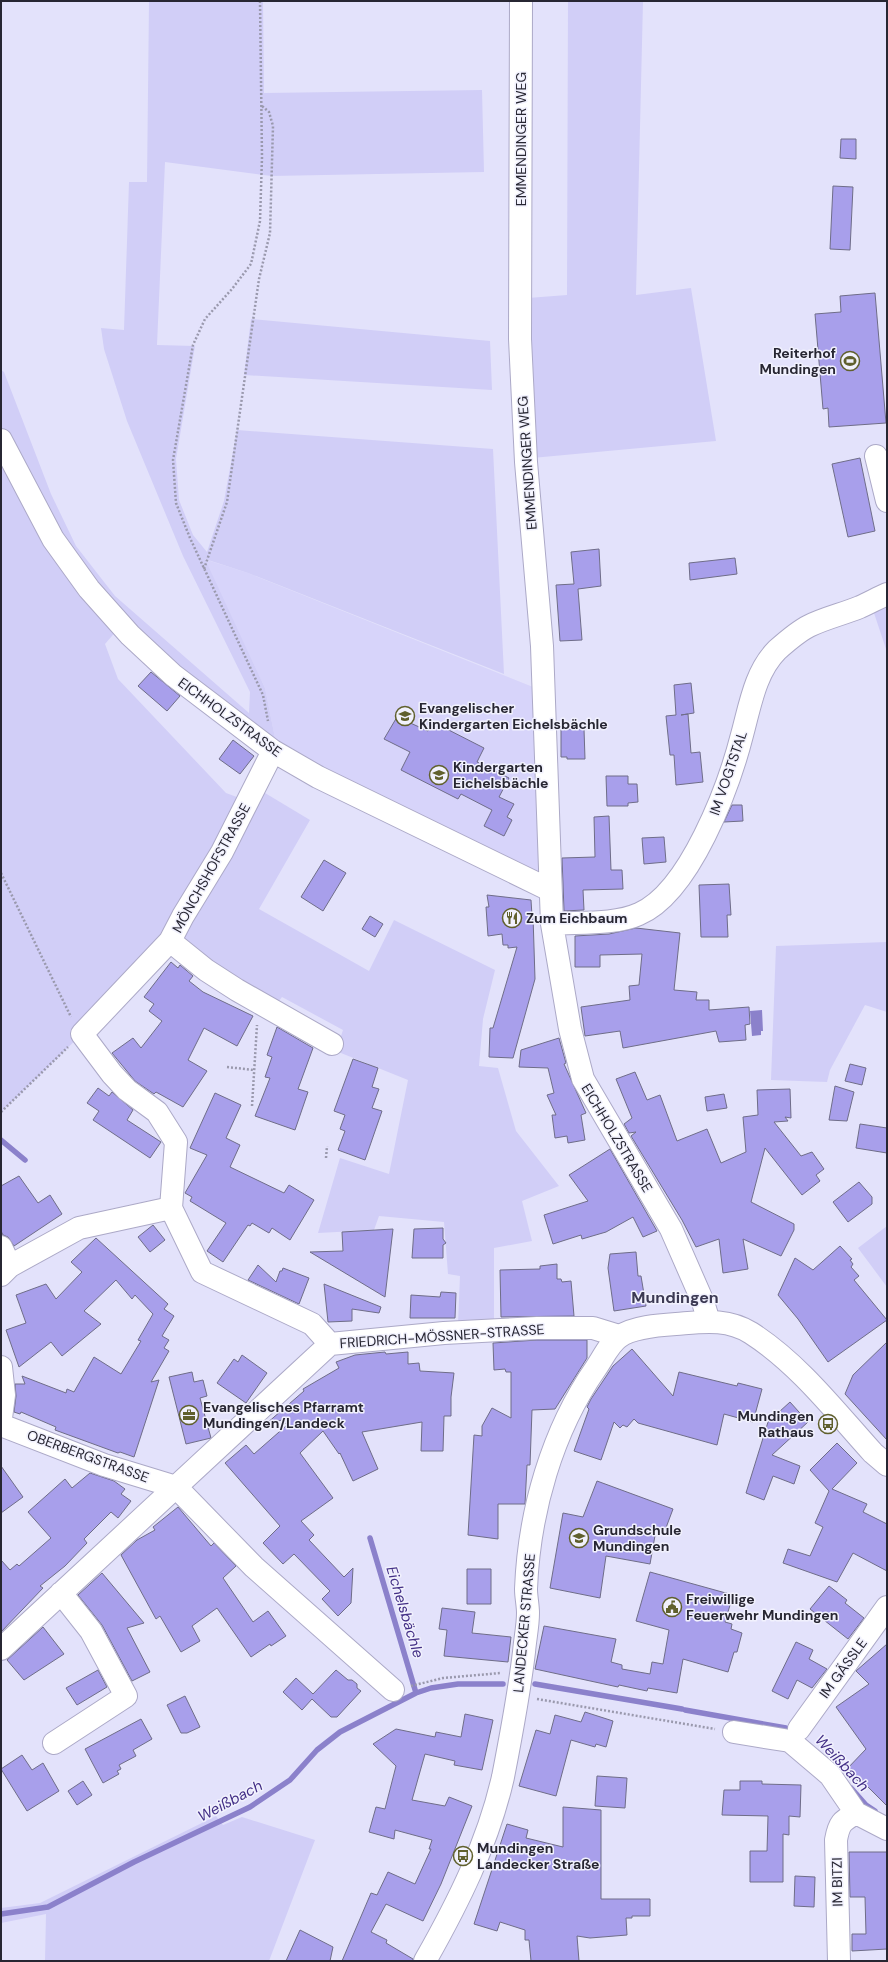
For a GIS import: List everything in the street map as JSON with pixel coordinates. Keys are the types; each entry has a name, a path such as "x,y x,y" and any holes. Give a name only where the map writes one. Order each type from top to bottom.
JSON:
{"street":[{"name":"EMMENDINGER WEG","path":"521,1 520,339 526,462 542,646 552,924"},
{"name":"EICHHOLZSTRASSE","path":"1,440 53,539 89,589 130,636 173,675 273,751 318,777 550,890"},
{"path":"876,456 887,501"},
{"name":"IM VOGTSTAL","path":"552,924 616,920 639,914 663,898 676,883 696,853 713,818 736,758 758,677 777,650 808,626 860,607 887,594"},
{"name":"MÖNCHSHOFSTRASSE","path":"82,1034 170,941 183,916 222,852 273,751"},
{"name":"EICHHOLZSTRASSE","path":"552,924 570,1029 582,1079 672,1229 703,1302 709,1322"},
{"name":"MÖNCHSHOFSTRASSE","path":"170,941 206,970 264,1006 332,1044"},
{"path":"82,1034 112,1074 127,1090 157,1112 176,1142 171,1208 202,1272 312,1324 330,1344"},
{"path":"4,1263 80,1228 171,1208"},
{"path":"620,1336 649,1326 709,1322 734,1323 751,1333 782,1356 873,1453 887,1465"},
{"name":"FRIEDRICH-MÖSSNER-STRASSE","path":"1,1649 330,1344 444,1333 537,1328 593,1328 620,1336"},
{"name":"LANDECKER STRASSE","path":"425,1961 451,1917 491,1823 502,1779 522,1672 528,1612 526,1591 534,1520 549,1461 566,1418 582,1387 620,1336"},
{"path":"1,1367 4,1395 1,1418"},
{"name":"OBERBERGSTRASSE","path":"1,1424 104,1465 176,1486"},
{"path":"176,1486 254,1567 393,1690"},
{"path":"54,1743 126,1696 91,1631 61,1593"},
{"name":"IM GÄSSLE","path":"799,1729 887,1606"},
{"path":"734,1732 790,1741 830,1776 856,1813 887,1829"},
{"name":"IM BITZI","path":"839,1961 836,1840 841,1822 856,1813"}],"path":[{"path":"260,1 262,106 260,221 250,264 232,289 205,319 193,345 173,460 176,503 204,569 263,695 273,751"},
{"path":"204,569 227,502 259,278 270,233 273,126 269,112 262,106"},
{"path":"1,873 66,1007 82,1034 1,1112"},
{"path":"252,1106 257,1022 264,1006"},
{"path":"227,1066 254,1070"},
{"path":"326,1158 327,1146"},
{"path":"416,1684 443,1678 522,1672"},
{"path":"518,1696 734,1732"}],"shaded area":[{"path":"149,1 263,1 264,93 482,90 484,172 271,176 165,162 157,345 195,346 176,459 179,500 193,535 207,552 224,501 237,430 493,449 504,674 248,573 205,559 265,688 276,743 124,622 105,644 118,679 226,793 253,803 260,790 310,820 259,909 369,971 394,920 495,970 483,1019 479,1066 498,1068 516,1131 559,1186 522,1201 532,1241 494,1248 494,1324 458,1324 460,1276 448,1274 444,1222 379,1216 374,1230 318,1233 340,1158 389,1174 408,1080 336,1051 343,1030 282,997 275,1006 172,937 82,1034 1,1112 1,370 4,372 51,494 76,546 115,596 249,713 250,692 183,556 127,421 104,349 101,328 124,330 129,182 147,182"},
{"path":"568,1 643,1 636,295 691,288 716,441 532,458 530,584 528,298 567,295"},
{"path":"251,319 490,341 492,390 244,375"},
{"name":"Evangelischer Kindergarten Eichelsbächle","path":"204,559 248,573 538,689 546,878 276,743 265,688"},
{"path":"887,594 887,652 870,601"},
{"path":"887,942 887,1012 865,1005 830,1070 827,1082 771,1080 776,946"},
{"path":"762,1010 763,1031 761,1031 761,1035 752,1036 750,1011"},
{"path":"887,1226 887,1287 858,1248"},
{"path":"216,1816 223,1825 242,1817 315,1840 269,1961 45,1961 46,1914 1,1923 1,1908 40,1903"}],"building":[{"path":"841,139 856,139 856,159 840,158"},
{"path":"833,186 853,187 850,250 830,249"},
{"name":"Reiterhof Mundingen","path":"875,293 886,423 829,427 828,408 823,409 815,314 841,312 840,296"},
{"path":"860,458 875,531 848,537 832,464"},
{"path":"599,549 601,586 578,589 582,640 560,641 556,585 574,584 571,552"},
{"path":"735,558 737,574 690,580 689,563"},
{"path":"151,672 180,696 167,711 138,686"},
{"path":"691,683 694,713 681,715 688,714 691,753 700,752 703,782 676,785 674,755 670,755 666,716 676,715 674,685"},
{"name":"Kindergarten Eichelsbächle","path":"397,717 428,731 433,722 484,748 477,762 509,778 499,797 514,804 507,817 512,820 504,836 484,826 492,810 461,794 458,799 401,770 410,752 384,739"},
{"path":"561,729 584,729 585,759 567,759 567,757 561,757"},
{"path":"233,740 254,756 240,774 219,759"},
{"path":"606,776 628,776 628,784 637,784 638,802 628,803 628,806 607,806"},
{"path":"732,805 742,805 743,821 724,822"},
{"path":"609,816 611,870 622,870 623,889 583,890 584,910 564,911 562,858 595,857 594,817"},
{"path":"664,837 666,862 644,864 642,838"},
{"path":"324,860 346,873 323,911 301,897"},
{"path":"729,884 731,915 727,915 728,937 701,937 699,885"},
{"path":"487,895 531,900 535,979 513,1058 489,1057 490,1028 493,1028 517,947 508,948 508,945 503,945 502,934 488,936 486,907 489,907"},
{"path":"370,916 383,924 375,937 362,929"},
{"path":"636,928 680,933 674,990 697,992 696,1000 709,1000 709,1010 749,1007 750,1024 745,1025 746,1040 719,1042 716,1031 623,1048 620,1031 585,1036 581,1007 630,1000 629,986 639,985 642,954 600,955 600,967 575,967 575,936 609,934"},
{"path":"171,962 178,968 180,965 193,976 189,981 203,992 253,1016 237,1046 204,1028 188,1060 207,1071 183,1107 156,1092 154,1094 135,1081 112,1053 133,1038 141,1048 162,1021 149,1011 154,1004 144,997"},
{"path":"277,1027 313,1048 298,1089 308,1092 295,1130 255,1116 270,1078 265,1077 272,1057 267,1055"},
{"path":"559,1038 566,1063 564,1064 586,1113 581,1115 585,1140 568,1143 567,1136 555,1138 552,1115 556,1115 547,1095 554,1093 548,1068 519,1067 521,1050"},
{"path":"353,1059 378,1068 372,1087 379,1089 372,1108 382,1111 365,1160 338,1150 345,1131 340,1129 345,1115 334,1111"},
{"path":"850,1064 866,1068 862,1085 845,1081"},
{"path":"635,1072 647,1100 660,1095 677,1141 707,1129 721,1163 746,1152 743,1117 758,1115 757,1090 790,1089 791,1118 785,1117 788,1121 774,1122 801,1156 812,1152 824,1169 816,1175 820,1181 802,1195 765,1148 751,1202 794,1224 794,1230 781,1256 743,1239 748,1269 723,1273 719,1239 696,1247 682,1220 631,1136 636,1132 629,1133 624,1124 632,1118 616,1079"},
{"path":"835,1086 854,1092 847,1121 829,1120"},
{"path":"98,1088 109,1096 112,1092 133,1110 127,1120 161,1142 150,1158 93,1120 99,1111 87,1103"},
{"path":"215,1093 241,1105 226,1138 240,1145 230,1167 284,1193 289,1185 314,1200 290,1240 272,1228 269,1233 252,1223 250,1226 248,1225 223,1262 207,1251 226,1223 190,1201 192,1197 185,1193 207,1155 190,1148"},
{"path":"724,1094 727,1108 707,1111 705,1097"},
{"path":"860,1124 887,1128 887,1153 856,1148"},
{"path":"610,1149 657,1231 643,1237 633,1217 606,1232 582,1239 581,1235 553,1244 544,1215 588,1201 569,1175"},
{"path":"19,1176 38,1203 50,1195 62,1214 14,1246 8,1237 3,1235 1,1231 1,1186"},
{"path":"859,1182 872,1197 872,1204 848,1222 833,1202"},
{"path":"153,1225 165,1240 150,1252 138,1237"},
{"path":"443,1228 443,1239 446,1243 443,1245 443,1258 412,1258 414,1229"},
{"path":"393,1229 385,1297 310,1252 343,1251 342,1232"},
{"path":"96,1238 168,1304 164,1309 174,1316 162,1336 169,1340 164,1348 169,1351 151,1382 159,1380 134,1457 120,1452 118,1453 55,1430 56,1427 21,1412 20,1414 14,1412 16,1396 15,1384 25,1384 22,1376 66,1393 67,1389 74,1392 94,1357 121,1374 141,1341 138,1340 153,1314 135,1295 132,1299 116,1280 84,1311 101,1324 62,1356 51,1342 19,1367 6,1330 26,1323 16,1295 46,1284 56,1299 82,1272 71,1262"},
{"path":"840,1246 852,1259 850,1260 853,1264 851,1267 859,1276 854,1280 887,1320 828,1362 798,1319 778,1295 795,1258 813,1270"},
{"path":"636,1252 638,1276 641,1276 646,1306 614,1311 608,1268 610,1254"},
{"path":"557,1264 557,1279 561,1279 562,1282 571,1281 574,1316 501,1317 500,1270 540,1269 540,1266"},
{"path":"258,1265 276,1282 280,1271 282,1271 283,1268 309,1278 299,1304 248,1280"},
{"path":"324,1284 381,1307 379,1313 352,1309 352,1321 328,1322"},
{"path":"441,1292 456,1293 455,1318 410,1318 411,1295 440,1297"},
{"path":"537,1340 587,1340 587,1358 555,1409 532,1410 530,1465 527,1465 525,1504 498,1504 498,1539 468,1535 474,1435 482,1436 482,1426 492,1408 511,1418 511,1372 506,1372 505,1369 494,1370 493,1343"},
{"path":"887,1342 887,1440 845,1394 853,1375"},
{"path":"632,1349 673,1396 679,1372 737,1386 738,1383 762,1389 753,1422 724,1414 717,1445 638,1423 634,1419 627,1427 623,1425 620,1428 614,1422 601,1460 574,1451 589,1409 587,1407 591,1399 613,1366"},
{"path":"385,1352 386,1354 408,1352 408,1364 419,1363 420,1371 454,1373 451,1397 451,1416 444,1416 443,1451 421,1451 422,1422 362,1432 378,1469 353,1481 340,1453 339,1454 323,1431 300,1453 333,1498 301,1521 314,1535 309,1540 344,1577 353,1568 351,1603 338,1616 322,1599 330,1591 294,1554 283,1564 263,1543 280,1526 225,1463 246,1445 254,1454 287,1425 282,1420 266,1424 304,1391 303,1389 339,1368 336,1362 355,1355"},
{"path":"242,1355 267,1373 246,1403 217,1383 234,1359 238,1362"},
{"path":"192,1372 194,1382 203,1380 207,1396 200,1398 211,1438 186,1444 169,1377"},
{"path":"790,1402 808,1422 772,1455 800,1466 794,1484 773,1476 764,1500 746,1493 768,1422"},
{"path":"837,1443 857,1463 832,1489 867,1504 863,1512 887,1524 887,1571 853,1553 837,1582 783,1563 788,1549 810,1556 823,1527 815,1523 829,1491 810,1470"},
{"path":"1,1466 23,1497 1,1513"},
{"path":"90,1473 114,1481 125,1489 121,1494 131,1501 118,1518 111,1512 84,1539 87,1543 65,1566 40,1586 43,1588 1,1632 1,1560 10,1570 17,1564 19,1566 51,1538 28,1512 65,1479 72,1488"},
{"name":"Grundschule Mundingen","path":"597,1481 673,1509 664,1533 656,1530 650,1564 606,1556 600,1598 550,1588 563,1513 583,1517"},
{"path":"178,1507 211,1546 214,1543 236,1566 223,1578 253,1622 268,1611 286,1636 271,1646 270,1644 251,1657 217,1608 192,1626 200,1641 181,1652 160,1616 156,1619 121,1555 137,1540 155,1530 153,1527"},
{"path":"467,1569 491,1569 491,1604 467,1604"},
{"path":"650,1572 733,1595 725,1622 732,1624 731,1629 742,1633 737,1652 734,1652 728,1672 683,1659 677,1693 648,1688 647,1691 619,1685 618,1687 535,1669 544,1626 616,1639 611,1662 622,1665 622,1669 650,1674 652,1662 663,1664 669,1630 636,1621"},
{"path":"102,1573 144,1623 127,1628 150,1672 132,1681 102,1625 78,1595"},
{"path":"829,1586 847,1600 845,1603 864,1618 848,1639 810,1609"},
{"path":"442,1608 475,1612 472,1633 511,1637 508,1662 444,1656 447,1630 439,1629"},
{"path":"43,1627 64,1654 24,1680 7,1660"},
{"path":"796,1642 813,1650 809,1659 827,1669 812,1688 797,1680 788,1699 772,1691"},
{"path":"887,1644 887,1806 860,1779 858,1781 846,1770 866,1749 836,1707 869,1684 856,1671"},
{"path":"98,1670 107,1687 77,1705 66,1688"},
{"path":"336,1670 348,1680 352,1680 357,1684 357,1688 361,1691 337,1717 331,1717 312,1699 302,1710 283,1692 296,1678 313,1694"},
{"path":"185,1696 200,1727 187,1733 181,1733 167,1705"},
{"path":"585,1712 613,1721 606,1747 596,1744 595,1747 571,1740 556,1796 519,1786 536,1730 550,1734 555,1715 581,1722"},
{"path":"465,1714 493,1720 482,1770 454,1765 455,1761 425,1754 412,1800 445,1806 449,1797 472,1806 441,1884 423,1921 386,1904 371,1932 387,1940 386,1943 413,1959 413,1961 342,1961 371,1893 377,1895 388,1872 415,1884 431,1849 429,1849 432,1840 395,1830 394,1839 369,1832 376,1807 385,1809 396,1766 373,1744 396,1729 435,1737 436,1732 461,1737"},
{"path":"141,1719 152,1739 133,1750 136,1756 119,1765 121,1769 117,1771 119,1774 103,1783 85,1749"},
{"path":"22,1755 32,1770 43,1763 59,1791 27,1811 1,1769"},
{"path":"597,1776 627,1778 625,1808 595,1806"},
{"path":"83,1781 92,1795 77,1805 68,1791"},
{"path":"740,1781 762,1781 762,1784 801,1785 800,1817 789,1816 789,1835 783,1834 783,1882 750,1882 750,1851 767,1851 768,1816 722,1815 724,1790 740,1790"},
{"path":"563,1807 601,1810 601,1899 650,1899 650,1916 632,1916 632,1918 626,1918 627,1935 590,1938 577,1936 579,1961 531,1961 529,1940 525,1940 525,1930 500,1922 497,1931 474,1924 507,1824 528,1830 526,1838 563,1847"},
{"path":"849,1852 887,1852 887,1949 852,1951 852,1934 866,1934 865,1897 850,1897"},
{"path":"795,1876 815,1877 814,1907 794,1906"},
{"path":"300,1930 333,1947 330,1961 286,1961"}],"waterway":[{"name":"Eichelsbächle","path":"1,1140 25,1160"},
{"name":"Eichelsbächle","path":"370,1538 416,1693"},
{"name":"Weißbach","path":"1,1914 48,1907 134,1862 250,1807 290,1780 317,1750 340,1732 416,1693 431,1688 458,1684 503,1684"},
{"name":"Weißbach","path":"535,1684 682,1709"},
{"name":"Weißbach","path":"685,1710 786,1728 793,1733"},
{"name":"Weißbach","path":"851,1788 866,1805 875,1811"}],"place":[{"name":"Reiterhof Mundingen","path":"850,361"},
{"name":"Evangelischer Kindergarten Eichelsbächle","path":"405,716"},
{"name":"Kindergarten Eichelsbächle","path":"439,775"},
{"name":"Zum Eichbaum","path":"512,918"},
{"name":"Evangelisches Pfarramt Mundingen/Landeck","path":"189,1415"},
{"name":"Mundingen Rathaus","path":"828,1424"},
{"name":"Grundschule Mundingen","path":"579,1538"},
{"name":"Freiwillige Feuerwehr Mundingen","path":"672,1607"},
{"name":"Mundingen Landecker Straße","path":"463,1856"}],"district":[{"name":"Mundingen","path":"675,1297"}]}
